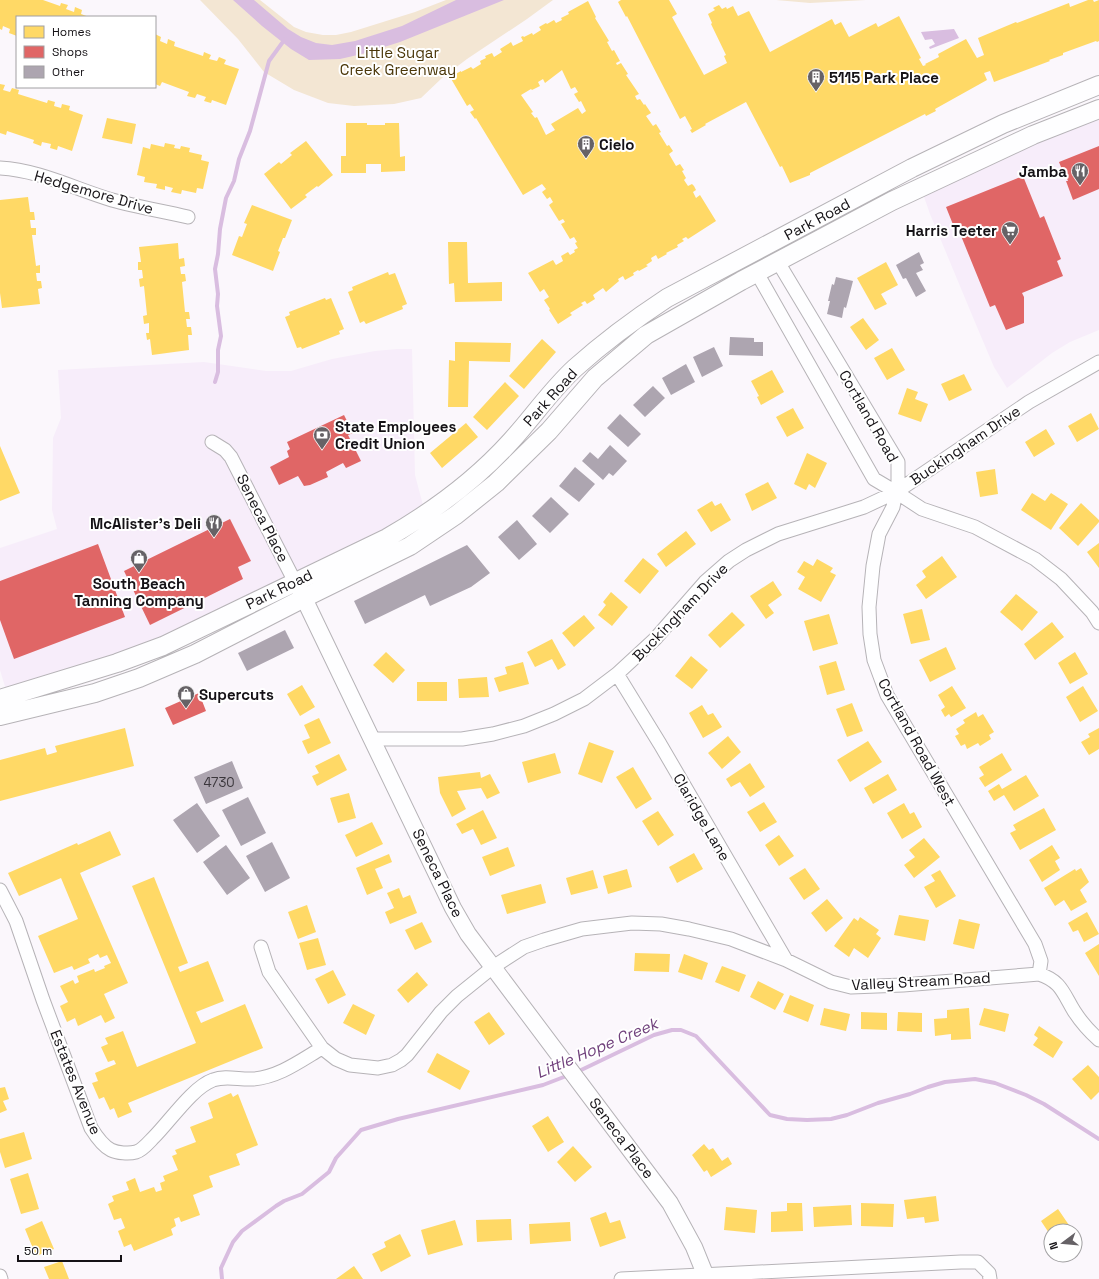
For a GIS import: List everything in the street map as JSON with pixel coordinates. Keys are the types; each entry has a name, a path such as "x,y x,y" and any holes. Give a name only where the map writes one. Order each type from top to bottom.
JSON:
{"main road":[{"name":"Park Road","path":"0,699 117,664 163,646 387,538 421,518 454,495 484,469 511,441 550,394 575,368 630,323 667,298 912,168 1003,124 1099,85"},
{"name":"Park Road","path":"0,716 95,693 139,678 195,654 410,546 456,515 496,483 549,430 594,378 646,335 757,273 892,202 1033,135 1099,109"}],"street":[{"name":"Hedgemore Drive","path":"0,168 41,175 113,200 188,217"},
{"name":"Cortland Road","path":"757,273 874,479 896,492 898,485 898,462 778,262"},
{"name":"Buckingham Drive","path":"372,739 462,739 492,734 524,726 554,714 584,698 617,674 655,639 705,582 728,561 778,534 864,507 896,492 1029,402 1099,362"},
{"name":"Seneca Place","path":"212,442 225,450 231,457 304,598 453,908 468,934 670,1203 694,1247 706,1277"},
{"path":"896,492 922,510 975,527 1035,559 1061,579 1092,612 1099,622"},
{"name":"Cortland Road West","path":"896,492 893,506 879,534 871,582 869,607 870,634 876,667 887,695 1035,944 1041,961 1039,974"},
{"name":"Claridge Lane","path":"617,674 660,744 786,960"},
{"name":"Estates Avenue","path":"0,890 16,921 43,1000 91,1128 99,1140 112,1150 136,1152 145,1146 189,1097 213,1080 224,1078 253,1079 264,1077 287,1070 322,1048"},
{"name":"Valley Stream Road","path":"261,947 269,972 322,1048 336,1059 350,1065 378,1068 392,1065 407,1055 441,1012 457,996 493,967 524,947 582,929 632,923 661,924 689,929 731,939 786,960 831,982 851,987 903,985 1039,974"},
{"path":"1039,974 1050,977 1062,989 1074,1012 1089,1031 1099,1040"},
{"path":"621,1279 706,1277 961,1262 978,1262 990,1276"}],"shaded area":[{"path":"233,0 254,0 288,29 301,37 316,43 332,45 355,41 402,26 456,0 504,0 400,42 362,54 340,59 309,60 291,49"},
{"path":"954,29 959,38 930,49 929,47 935,44 932,39 925,40 921,32"},
{"path":"1099,115 1099,330 1070,342 1052,353 1007,388 994,367 923,194"},
{"path":"412,349 415,475 424,509 372,540 167,639 6,690 0,670 0,548 57,529 52,510 53,438 61,418 58,370 204,362 266,371 291,371 332,359 375,351"}],"green space":[{"name":"Little Sugar Creek Greenway","path":"200,0 260,0 294,27 306,32 323,35 336,35 351,32 415,12 446,0 553,0 467,59 442,78 421,98 394,104 354,106 328,103 294,90 264,72 238,39"},
{"path":"776,0 866,0 810,3"}],"building: Homes":[{"path":"0,0 43,0 60,6 61,3 68,5 66,9 74,12 75,7 82,10 81,14 86,16 16,16 16,36 9,33 10,29 3,26 2,30 0,29"},
{"name":"5115 Park Place","path":"621,0 669,0 677,14 672,17 704,75 727,63 724,56 726,55 711,24 712,23 708,14 715,10 713,8 719,5 722,9 726,7 727,9 733,6 738,16 749,11 770,52 832,19 835,25 841,22 849,37 876,23 878,27 899,16 921,58 919,59 923,66 939,57 938,54 966,39 977,58 984,55 978,38 1016,22 1017,23 1069,3 1070,7 1088,0 1093,0 1094,2 1099,0 1099,41 1063,53 1063,55 1049,60 1050,61 994,82 990,71 984,73 987,80 935,109 936,111 926,116 925,114 810,173 810,175 790,183 746,102 705,124 706,125 692,133 690,130 692,129 685,116 680,119 627,16 626,17 618,2"},
{"name":"Cielo","path":"588,1 596,17 595,18 609,41 607,42 612,51 614,50 620,61 616,63 617,65 621,63 628,74 626,75 639,94 635,96 637,100 640,99 651,113 646,116 653,126 656,124 661,132 659,133 667,146 669,145 673,151 669,154 676,166 680,164 684,170 682,171 686,178 684,180 688,186 692,184 694,186 696,190 693,192 696,198 700,195 716,221 688,239 686,237 682,239 684,241 677,245 678,247 666,253 667,254 658,259 656,255 651,258 652,261 646,265 648,266 633,273 634,275 625,280 623,276 618,279 619,281 606,292 603,288 593,295 595,299 587,304 585,301 581,303 583,305 570,313 572,315 558,324 544,300 549,297 544,289 540,292 528,273 553,260 556,265 563,261 561,256 568,252 570,255 575,252 574,250 578,248 575,243 577,242 574,237 570,239 561,224 565,222 563,219 559,221 549,205 553,202 550,197 547,199 542,192 546,189 542,184 523,195 476,118 475,119 470,112 474,110 470,104 467,106 450,77 471,67 473,69 481,64 480,61 486,58 485,56 492,53 494,57 502,52 500,49 511,42 513,46 523,41 521,37 532,33 533,35 541,30 539,27 546,23 547,24 554,20 556,23 562,20 561,18 569,14 568,12","holes":["562,70 571,89 575,87 578,92 574,94 579,102 581,101 586,111 582,114 578,108 551,124 555,130 546,135 537,117 535,118 531,113 533,112 521,95 540,86 538,82 543,79 545,83"]},
{"path":"156,34 161,37 160,41 167,44 168,39 175,42 174,46 203,56 204,52 211,55 209,59 217,61 219,57 226,60 224,64 239,69 226,105 212,100 211,103 204,101 206,97 197,94 195,98 187,96 189,92 162,82 160,86 156,84"},
{"path":"0,84 5,85 3,90 10,92 12,88 19,90 18,94 47,103 48,100 55,102 54,106 61,108 62,104 70,106 69,110 83,115 72,151 58,146 57,150 50,148 51,144 42,142 41,146 33,143 34,140 7,131 6,135 0,133"},
{"path":"107,118 136,124 132,144 102,138"},
{"path":"346,123 385,125 385,123 399,123 400,157 405,156 405,171 381,172 381,164 366,164 366,173 341,173 341,156 346,156"},
{"path":"306,141 333,175 305,195 307,197 291,209 264,174 279,162 281,164 292,155 290,153"},
{"path":"165,143 175,145 174,148 180,149 181,146 190,148 189,152 202,155 201,160 209,162 203,189 197,188 196,193 182,190 181,194 171,192 173,188 165,186 165,190 156,188 157,184 144,182 145,177 137,175 143,147 150,149 151,144 164,147"},
{"path":"28,197 30,212 34,212 35,220 30,220 31,228 36,228 36,235 32,235 36,266 40,265 40,273 36,273 37,281 41,281 42,288 38,289 40,304 2,308 0,293 0,200"},
{"path":"252,205 292,220 278,251 280,252 273,271 232,255 239,236 242,237 247,224 244,223"},
{"path":"448,242 467,242 468,283 502,282 502,301 455,302 454,283 449,284"},
{"path":"178,243 179,259 184,258 185,266 180,267 181,274 185,274 186,281 182,282 185,312 189,312 190,319 186,319 187,327 191,327 192,335 188,335 189,350 152,355 150,339 147,340 146,333 149,333 149,323 144,324 143,316 147,315 144,286 140,287 139,279 143,278 142,270 138,270 138,262 141,262 139,247"},
{"path":"886,262 898,285 881,294 887,304 875,310 857,278"},
{"path":"388,272 389,275 395,273 407,304 402,306 403,309 366,324 364,321 360,323 348,292 353,290 352,287"},
{"path":"325,298 326,300 331,298 344,329 339,331 340,334 302,349 301,347 297,348 285,317 290,315 289,312"},
{"path":"863,318 879,340 866,350 850,327"},
{"path":"542,339 556,352 524,389 509,376"},
{"path":"455,342 511,343 510,362 469,361 468,407 448,407 449,360 455,361"},
{"path":"892,348 905,370 887,380 874,358"},
{"path":"772,370 784,392 761,405 757,397 759,396 751,381"},
{"path":"964,374 972,390 949,401 941,384"},
{"path":"505,382 519,396 487,430 473,417"},
{"path":"907,388 918,392 915,399 928,404 921,422 898,414"},
{"path":"793,408 804,428 787,437 776,417"},
{"path":"1091,413 1099,429 1077,442 1068,426"},
{"path":"466,423 478,437 442,468 430,453"},
{"path":"1046,429 1055,444 1034,457 1025,442"},
{"path":"0,446 20,493 0,501"},
{"path":"807,453 827,463 815,488 809,484 806,490 794,484"},
{"path":"995,469 998,494 980,497 976,472"},
{"path":"768,482 777,498 752,511 745,494"},
{"path":"1032,493 1045,501 1051,493 1068,504 1051,530 1021,510"},
{"path":"712,501 715,506 721,503 731,520 711,532 697,510"},
{"path":"1081,503 1099,520 1099,522 1078,546 1059,528"},
{"path":"686,531 696,544 666,567 657,554"},
{"path":"1099,543 1099,568 1087,552"},
{"path":"942,556 957,577 926,599 916,585 926,577 922,571"},
{"path":"643,558 659,571 640,594 624,581"},
{"path":"817,559 833,568 830,572 836,575 821,602 798,589 805,577 797,572 804,561 813,566"},
{"path":"773,581 782,595 768,605 774,613 766,619 750,596"},
{"path":"611,592 628,607 612,626 598,615 606,605 603,602"},
{"path":"1016,594 1038,612 1022,631 1000,612"},
{"path":"922,609 930,640 911,644 903,614"},
{"path":"732,612 745,625 720,648 708,635"},
{"path":"829,614 838,644 813,651 804,621"},
{"path":"584,615 595,628 574,647 562,633"},
{"path":"1052,622 1064,637 1035,660 1024,644"},
{"path":"552,639 566,665 558,670 552,659 535,667 527,652"},
{"path":"946,647 956,669 930,682 919,660"},
{"path":"386,652 405,670 393,683 373,665"},
{"path":"1075,652 1088,674 1070,684 1058,663"},
{"path":"691,656 708,670 692,689 675,676"},
{"path":"836,661 845,690 827,695 819,666"},
{"path":"523,662 529,684 499,692 494,678 507,674 505,667"},
{"path":"487,677 489,697 459,698 458,679"},
{"path":"417,682 447,682 447,701 417,701"},
{"path":"302,685 315,707 300,716 287,694"},
{"path":"952,686 966,708 951,717 949,714 945,717 941,710 945,707 938,695"},
{"path":"1083,686 1098,711 1080,722 1066,697"},
{"path":"852,703 863,731 847,737 836,709"},
{"path":"702,705 708,715 713,713 722,727 703,738 689,713"},
{"path":"976,712 978,717 983,714 994,732 989,735 991,739 980,746 978,743 967,749 965,744 961,746 955,736 959,734 956,729 965,723 963,720"},
{"path":"319,718 331,743 308,754 302,741 310,738 304,725"},
{"path":"125,728 134,766 0,801 0,760 45,748 47,755 57,752 55,746"},
{"path":"1099,728 1099,749 1089,755 1081,742 1090,737 1088,734"},
{"path":"728,736 741,752 722,769 708,753"},
{"path":"868,741 882,762 850,782 837,760"},
{"path":"589,742 614,751 602,783 578,774"},
{"path":"555,753 561,773 528,783 522,762"},
{"path":"1002,753 1012,770 985,787 979,778 984,775 979,767"},
{"path":"339,754 347,770 317,786 312,776 319,773 315,766"},
{"path":"750,763 765,787 750,797 740,782 731,787 726,779"},
{"path":"633,767 652,799 636,809 616,777"},
{"path":"480,772 481,778 490,774 500,793 487,799 481,788 457,791 466,809 452,817 440,793 438,777"},
{"path":"888,774 897,790 873,804 864,788"},
{"path":"1026,775 1039,796 1014,811 1004,795 994,801 988,791 999,784 1002,789"},
{"path":"349,793 356,818 338,823 330,798"},
{"path":"764,802 777,822 760,832 747,812"},
{"path":"904,803 910,814 914,812 922,827 902,839 887,813"},
{"path":"1044,808 1056,830 1020,850 1010,833 1016,830 1013,825"},
{"path":"483,810 497,838 481,845 473,829 462,834 456,824"},
{"path":"658,811 674,835 658,846 642,821"},
{"path":"372,822 383,844 356,857 345,835"},
{"path":"110,831 121,855 80,873 128,983 104,994 115,1018 105,1023 101,1015 78,1026 75,1018 67,1022 60,1006 68,1002 60,986 73,980 75,984 79,982 77,976 94,969 95,972 105,968 104,966 111,963 107,955 100,958 98,954 88,959 90,963 74,970 72,966 54,973 38,936 78,919 61,878 19,896 8,873 77,843 78,845"},
{"path":"779,835 794,856 779,866 765,845"},
{"path":"924,838 940,857 914,878 904,865 915,857 909,850"},
{"path":"1052,845 1060,858 1055,861 1060,870 1042,882 1029,860"},
{"path":"508,847 515,866 490,876 482,857"},
{"path":"694,853 703,869 677,883 669,867"},
{"path":"389,854 392,862 375,869 383,888 367,895 356,868"},
{"path":"805,868 820,889 804,900 789,878"},
{"path":"1081,868 1089,882 1080,890 1087,902 1071,911 1064,900 1055,906 1044,888 1075,869 1076,871"},
{"path":"627,869 632,887 608,894 603,876"},
{"path":"593,870 598,888 571,895 566,878"},
{"path":"940,870 956,896 936,908 924,887 935,881 931,875"},
{"path":"154,877 188,963 178,967 180,972 208,961 224,1001 196,1012 201,1023 245,1004 263,1048 128,1103 132,1112 118,1118 114,1108 110,1110 104,1097 99,1099 92,1083 98,1081 95,1073 116,1064 114,1060 108,1062 101,1047 108,1044 105,1038 123,1031 137,1067 196,1043 132,886"},
{"path":"541,884 546,903 507,914 501,895"},
{"path":"399,888 403,898 410,895 417,913 390,924 385,912 394,908 387,893"},
{"path":"827,899 843,918 826,932 811,913"},
{"path":"307,905 316,932 298,939 288,912"},
{"path":"1087,912 1099,934 1084,942 1078,930 1073,932 1068,923"},
{"path":"899,915 929,920 925,941 894,935"},
{"path":"860,917 879,930 876,934 881,938 868,958 854,948 849,957 834,946 854,918 858,921"},
{"path":"959,919 980,924 974,949 953,944"},
{"path":"422,922 432,942 415,950 405,930"},
{"path":"318,938 326,965 307,970 299,943"},
{"path":"1099,944 1099,976 1085,953"},
{"path":"635,953 670,954 669,972 634,971"},
{"path":"684,954 708,963 702,980 678,972"},
{"path":"722,966 746,975 739,992 715,982"},
{"path":"333,970 346,995 328,1004 315,979"},
{"path":"417,972 428,985 408,1003 397,990"},
{"path":"758,981 784,994 775,1010 750,997"},
{"path":"790,995 814,1005 808,1022 783,1012"},
{"path":"353,1004 375,1015 366,1035 343,1023"},
{"path":"824,1008 850,1014 846,1031 820,1025"},
{"path":"969,1008 971,1039 951,1040 951,1034 935,1036 934,1019 947,1018 947,1010"},
{"path":"984,1008 1009,1014 1005,1032 979,1025"},
{"path":"489,1012 505,1034 489,1045 474,1022"},
{"path":"861,1012 887,1013 887,1030 861,1029"},
{"path":"898,1012 922,1013 922,1032 897,1031"},
{"path":"1039,1026 1063,1042 1053,1058 1033,1045 1038,1038 1034,1035"},
{"path":"437,1053 470,1071 460,1090 427,1072"},
{"path":"1088,1065 1099,1077 1099,1092 1091,1100 1072,1079"},
{"path":"5,1087 9,1099 3,1101 7,1110 0,1113 0,1088"},
{"path":"231,1093 233,1097 238,1094 258,1145 236,1154 240,1165 209,1176 213,1187 193,1195 200,1215 181,1222 179,1217 174,1219 176,1226 171,1229 173,1235 134,1251 131,1244 124,1247 118,1231 125,1228 121,1218 114,1220 108,1204 114,1201 112,1196 129,1190 126,1182 135,1178 140,1192 154,1187 156,1192 162,1190 160,1183 165,1181 163,1176 178,1170 172,1156 177,1154 175,1150 196,1142 190,1127 213,1118 208,1103"},
{"path":"548,1116 564,1142 548,1152 532,1126"},
{"path":"24,1132 32,1159 5,1168 0,1152 0,1139"},
{"path":"704,1144 709,1150 713,1148 722,1161 728,1157 732,1164 711,1177 707,1170 704,1172 692,1155"},
{"path":"573,1146 592,1167 575,1182 557,1162"},
{"path":"28,1173 39,1209 21,1214 10,1179"},
{"path":"936,1196 939,1221 925,1223 924,1217 907,1219 904,1200"},
{"path":"787,1203 802,1203 803,1231 771,1232 771,1212 787,1211"},
{"path":"861,1203 894,1204 893,1227 861,1226"},
{"path":"851,1205 852,1225 814,1227 813,1207"},
{"path":"726,1207 757,1210 755,1233 724,1230"},
{"path":"1058,1209 1068,1223 1043,1224 1041,1221"},
{"path":"606,1212 610,1223 620,1220 626,1238 600,1247 590,1218"},
{"path":"511,1219 512,1240 477,1242 476,1220"},
{"path":"455,1220 463,1245 428,1255 421,1230"},
{"path":"42,1221 54,1249 36,1256 25,1229"},
{"path":"570,1222 571,1241 530,1244 529,1224"},
{"path":"400,1234 411,1256 381,1272 372,1254 386,1247 384,1242"},
{"path":"62,1261 69,1279 49,1279 44,1267"},
{"path":"354,1266 363,1279 336,1279"}],"building: Shops":[{"path":"1099,146 1099,189 1073,200 1066,181 1068,181 1059,162"},
{"name":"Harris Teeter","path":"1023,176 1040,218 1044,216 1061,259 1057,261 1063,276 1022,293 1024,297 1024,323 1006,330 995,305 990,307 959,231 956,232 946,207"},
{"name":"State Employees Credit Union","path":"344,415 353,433 348,435 361,461 346,468 343,463 326,472 328,477 310,485 304,486 298,476 279,485 270,467 289,457 287,451 290,449 287,442"},
{"path":"230,519 251,561 238,567 243,579 150,625 124,571"},
{"path":"98,544 125,617 14,659 0,620 0,581"},
{"name":"Supercuts","path":"199,693 206,711 173,725 165,708"}],"building: Other":[{"path":"919,252 924,263 920,265 923,270 916,273 926,291 916,297 906,278 903,279 896,265"},
{"path":"836,277 853,281 846,308 844,307 842,318 827,314 832,284 834,285"},
{"path":"730,337 754,338 754,342 763,342 763,356 729,355"},
{"path":"714,347 723,366 702,377 693,357"},
{"path":"686,364 695,382 671,395 662,378"},
{"path":"653,386 665,398 645,417 633,405"},
{"path":"620,414 641,434 628,447 607,428"},
{"path":"610,445 627,461 613,476 609,473 603,480 582,461 590,452 598,459"},
{"path":"575,467 595,484 579,502 559,486"},
{"path":"551,497 569,514 550,533 532,516"},
{"path":"517,520 537,544 519,560 498,537"},
{"path":"467,545 490,573 471,587 430,606 425,595 365,624 354,601"},
{"path":"285,630 294,648 247,671 238,653"},
{"path":"232,761 243,788 206,804 194,777"},
{"path":"248,797 266,833 241,846 222,810"},
{"path":"197,803 220,836 197,853 173,820"},
{"path":"272,842 290,878 265,892 246,856"},
{"path":"226,845 250,878 227,895 203,862"}],"waterway":[{"path":"215,382 218,372 218,350 221,336 217,306 218,294 215,269 226,198 234,181 239,159 250,131 269,61 285,39"},
{"name":"Little Hope Creek","path":"577,1072 654,1035 672,1030 681,1030 696,1036 770,1115 787,1119 831,1119 945,1082 975,1079 995,1083 1026,1095 1044,1104 1099,1139"},
{"name":"Little Hope Creek","path":"222,1279 221,1268 233,1242 242,1231 284,1201 302,1194 329,1172 336,1158 361,1130 398,1119 543,1085 569,1075"}],"place":[{"name":"5115 Park Place","path":"816,92"},
{"name":"Cielo","path":"586,159"},
{"name":"Jamba","path":"1080,186"},
{"name":"Harris Teeter","path":"1010,245"},
{"name":"State Employees Credit Union","path":"322,450"},
{"name":"McAlister's Deli","path":"214,538"},
{"name":"South Beach Tanning Company","path":"139,573"},
{"name":"Supercuts","path":"186,709"}]}
